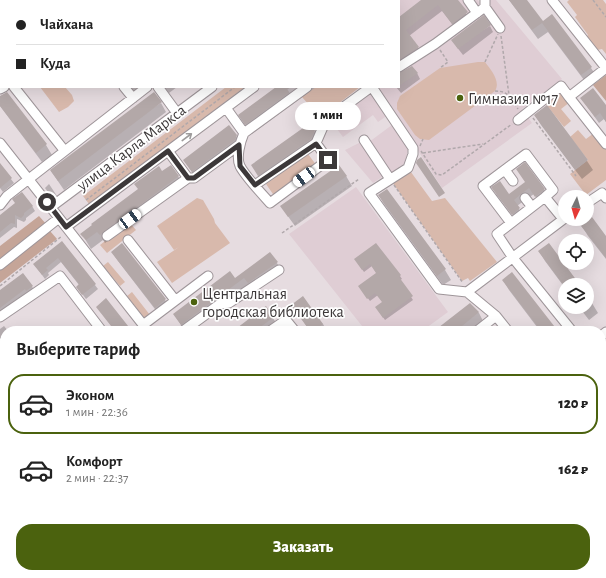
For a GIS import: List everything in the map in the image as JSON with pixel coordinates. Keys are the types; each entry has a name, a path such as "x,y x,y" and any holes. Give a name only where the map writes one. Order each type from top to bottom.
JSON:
{"street":[{"path":"468,0 482,7 500,28"},
{"path":"553,0 606,68 569,97"},
{"path":"400,65 435,44 482,7"},
{"path":"518,120 561,86 606,144"},
{"path":"15,88 64,150"},
{"path":"125,88 132,98"},
{"path":"1,202 64,150 146,88"},
{"path":"159,88 177,113"},
{"name":"улица Карла Маркса","path":"51,207 211,88"},
{"name":"улица Карла Маркса","path":"65,231 168,151 253,88"},
{"path":"306,88 244,133 239,145 240,166 270,203 328,160 316,144"},
{"path":"255,185 316,144 326,120 370,88"},
{"path":"372,88 417,154 408,168 369,193 439,289 468,292 496,316 504,326"},
{"path":"226,108 244,133"},
{"path":"364,140 390,179"},
{"path":"0,143 51,207 59,218 65,231 143,326"},
{"path":"107,236 188,178 194,178 239,145"},
{"path":"168,151 188,178"},
{"path":"511,223 483,186 526,154 553,190 545,197 497,234 513,258 568,326"},
{"path":"505,170 513,181"},
{"path":"594,199 605,193"},
{"path":"545,197 558,212"},
{"path":"525,198 532,207"},
{"path":"0,265 59,218"},
{"path":"468,292 558,224"},
{"path":"128,240 175,300"},
{"path":"190,326 220,304 230,303 279,270"},
{"path":"0,317 60,276 98,326"},
{"path":"147,326 175,300 208,276"},
{"path":"483,326 496,316"},
{"path":"277,326 286,320 291,326"}],"path":[{"path":"593,0 606,17"},
{"path":"485,62 500,28"},
{"path":"500,28 509,96"},
{"path":"435,44 448,62 440,68"},
{"path":"86,200 234,88"},
{"path":"417,154 436,174 442,175 518,120 519,110 509,96 504,91 495,91"},
{"path":"528,112 576,176"},
{"path":"417,154 423,139"},
{"path":"417,154 484,144"},
{"path":"282,233 359,179"},
{"path":"390,179 468,292"},
{"path":"0,286 65,231"}],"shaded area":[{"name":"Гимназия №17","path":"400,0 478,0 481,5 488,0 496,0 562,79 522,109 532,123 442,188 378,88 400,88"},
{"path":"569,0 603,0 606,4 606,54 602,49 597,50 586,37 588,35 575,17 577,15 567,2"},
{"path":"485,62 492,72 497,83 495,91 429,140 420,139 415,135 397,109 397,103 400,96 440,68"},
{"path":"606,75 606,101 593,85"},
{"path":"41,88 66,88 72,95 74,101 68,107 59,112"},
{"path":"225,88 244,88 89,204 83,196"},
{"path":"315,88 359,88 325,114 321,109 316,113 302,97"},
{"path":"370,91 388,115 378,122 373,115 343,137 330,120"},
{"path":"561,91 570,102 561,109 571,121 564,127 545,103"},
{"path":"392,125 408,149 405,163 399,167 401,170 392,175 369,142"},
{"path":"578,130 586,139 594,133 606,149 606,180 593,190 582,190 570,174 588,160 570,137"},
{"path":"361,142 385,175 373,183 345,150"},
{"path":"308,154 317,166 275,197 266,184"},
{"path":"408,168 432,201 445,198 497,262 470,281 468,278 462,281 390,179"},
{"path":"356,187 448,312 429,326 362,326 289,234"},
{"path":"197,198 203,200 215,223 230,243 172,283 157,262 179,247 174,250 157,226"},
{"path":"39,216 47,225 0,261 0,246"},
{"path":"129,222 136,230 107,253 100,245"},
{"path":"50,231 57,239 0,283 0,270"},
{"path":"108,262 125,282 120,286 103,266"},
{"path":"132,292 150,315 145,319 127,296"}],"building":[{"path":"421,0 458,0 468,12 452,24 438,5 406,30 419,47 400,59 400,16"},
{"path":"509,0 527,0 543,21 552,14 592,67 581,75 542,23 532,30"},
{"path":"484,15 491,25 458,49 451,40"},
{"path":"412,66 418,73 400,85 400,72"},
{"path":"275,88 296,88 245,125 238,115"},
{"path":"593,88 606,105 606,122 600,113 595,117 580,98"},
{"path":"7,92 47,144 36,153 0,106 0,96"},
{"path":"154,92 162,102 58,181 50,170"},
{"path":"547,105 588,160 575,170 534,115"},
{"path":"310,123 315,130 311,139 258,176 251,165"},
{"path":"229,125 237,135 235,140 192,172 183,160"},
{"path":"421,157 445,193 439,197 416,163"},
{"path":"525,162 545,189 535,197 529,188 521,194 514,200 520,208 512,215 491,187 500,181 509,194 525,182 516,169"},
{"path":"0,163 12,178 0,188"},
{"path":"171,165 179,176 100,235 97,232 86,240 80,234 138,189 134,184 159,166 162,171"},
{"path":"339,165 347,176 288,217 280,206"},
{"path":"387,189 446,269 437,276 378,195"},
{"path":"22,192 33,206 24,213 21,218 15,215 15,224 11,223 0,232 0,215 15,203 12,199"},
{"path":"594,220 606,236 606,258 594,243 594,234 587,234 581,226 594,226"},
{"path":"62,241 96,284 82,295 76,287 79,284 58,258 46,268 48,270 42,275 33,264"},
{"path":"122,243 166,299 155,308 111,252"},
{"path":"376,243 401,275 399,277 413,296 383,318 375,307 382,302 375,293 367,299 358,286 376,273 370,264 362,270 354,259"},
{"path":"549,243 558,255 558,270 569,270 575,278 558,278 538,251"},
{"path":"270,252 278,262 248,283 244,278 181,325 173,314 230,271 235,278"},
{"path":"512,272 554,326 537,326 502,280"},
{"path":"23,273 33,286 26,291 25,289 0,308 0,290"},
{"path":"303,296 323,324 320,326 306,326 291,305"},
{"path":"106,298 128,326 111,326 96,307"},
{"path":"470,303 479,312 462,326 440,326"},
{"path":"266,306 274,317 262,326 240,326"}],"tunnel":[{"path":"292,88 296,94"}],"place":[{"name":"Гимназия №17","path":"460,98"},
{"name":"Центральная городская библиотека","path":"194,302"}],"route":[{"path":"47,202 66,227 168,151 188,178 194,178 239,145 240,166 255,185 316,144 328,160"}]}
